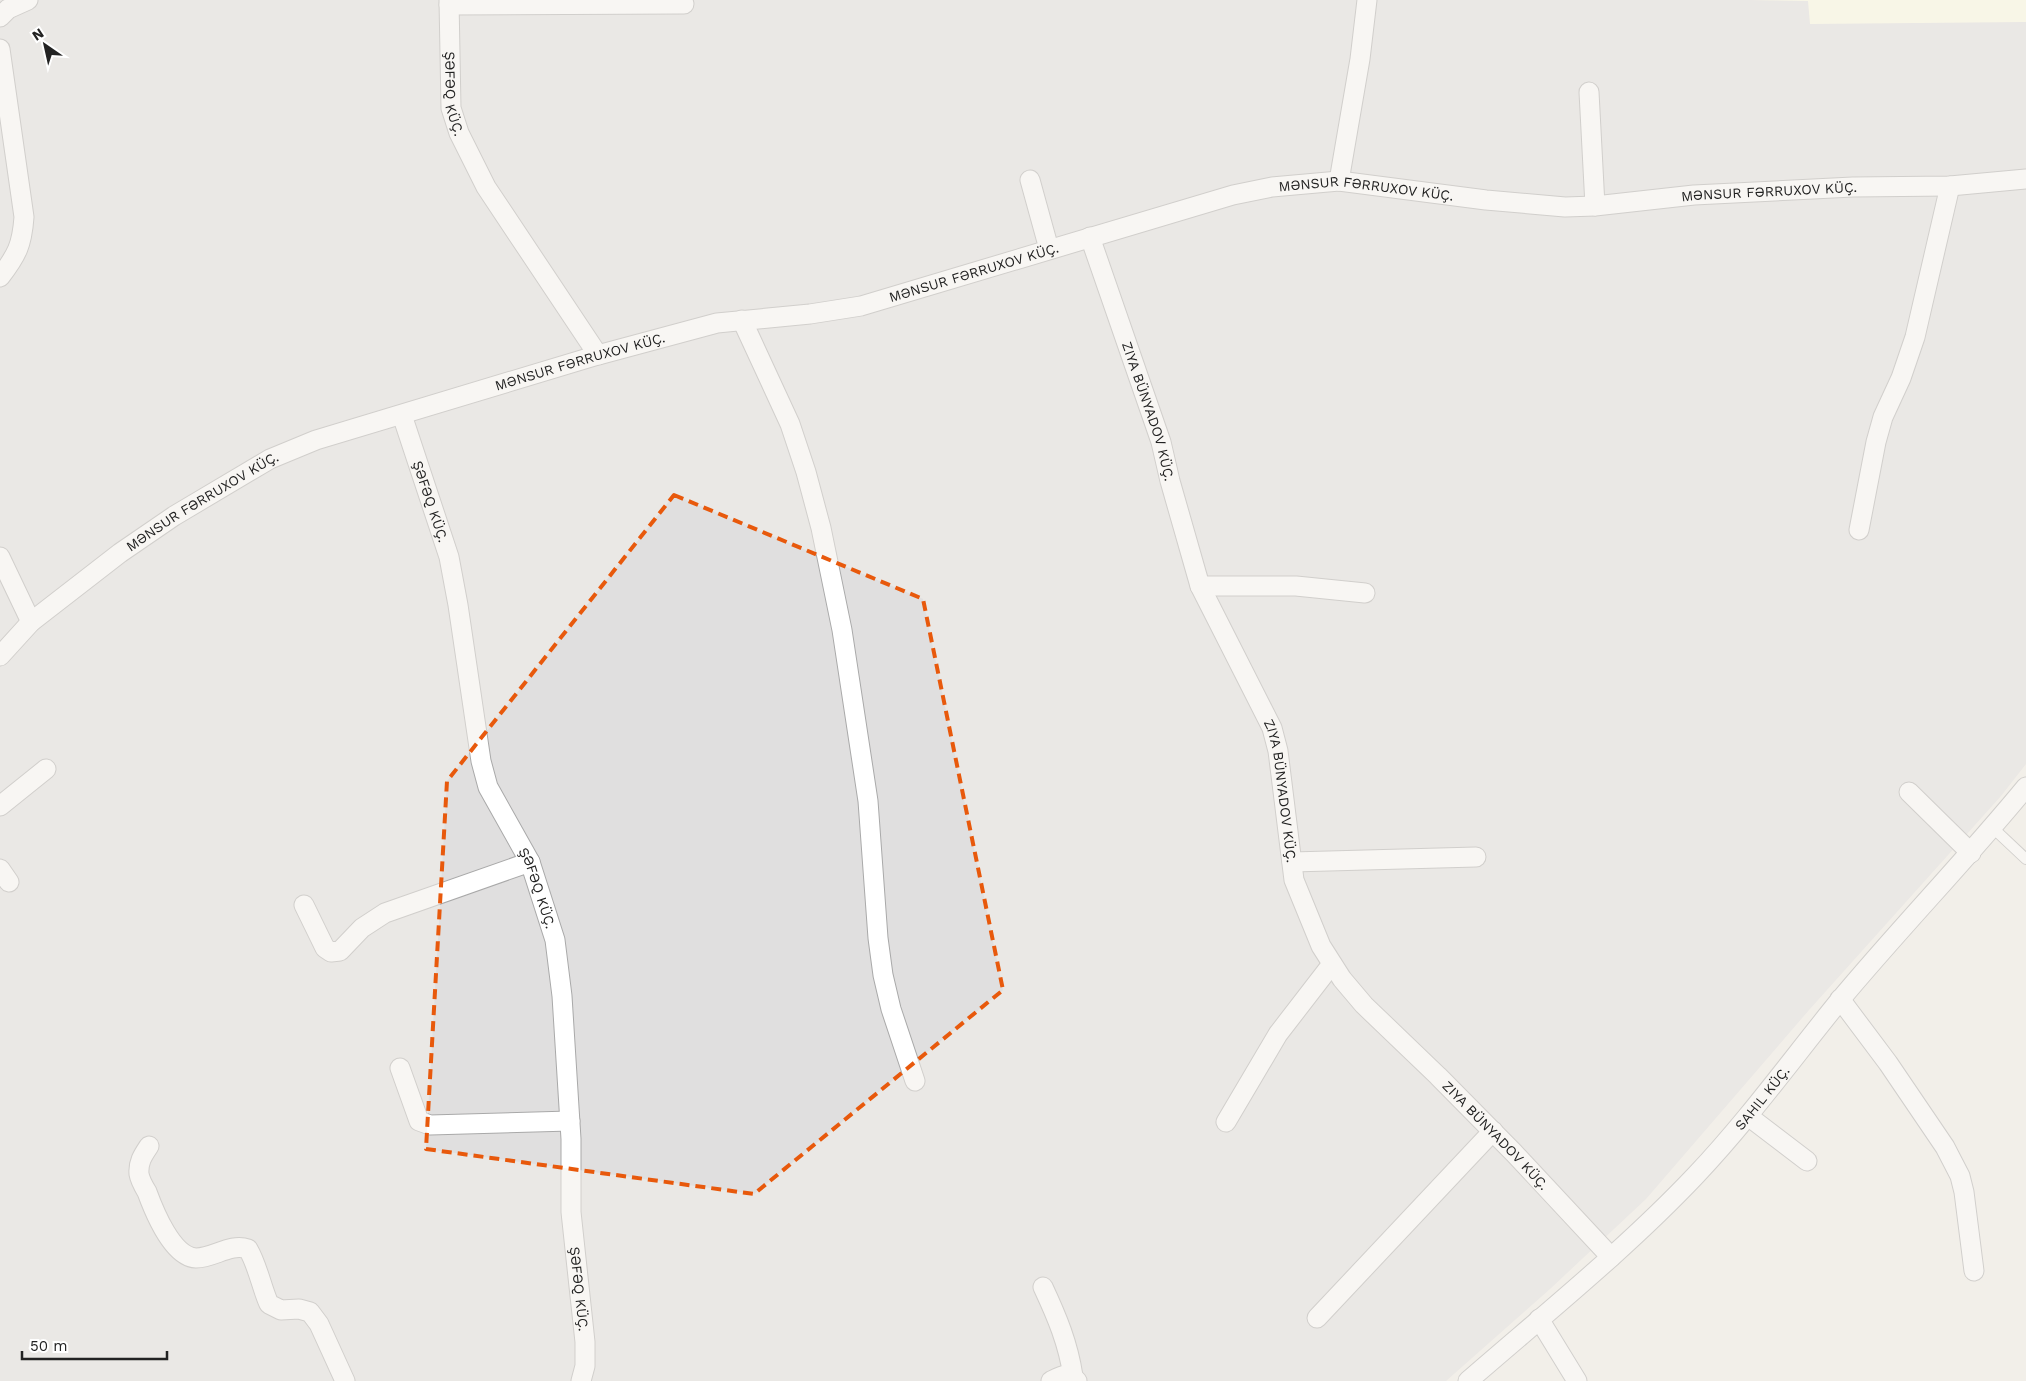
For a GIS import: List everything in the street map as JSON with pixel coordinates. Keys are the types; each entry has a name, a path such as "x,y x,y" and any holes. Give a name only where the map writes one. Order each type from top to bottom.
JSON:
{"street":[{"path":"0,17 8,9 28,0"},
{"path":"1339,181 1360,59 1367,0"},
{"path":"449,3 684,4"},
{"name":"ŞƏFƏQ KÜÇ.","path":"449,3 450,108 459,133 486,187 598,355"},
{"path":"0,49 24,217 22,238 17,252 14,259 0,276"},
{"path":"1589,92 1595,206"},
{"name":"MƏNSUR FƏRRUXOV KÜÇ.","path":"0,656 31,622 120,553 174,516 270,459 316,440 598,355 718,323 810,314 861,306 1233,195 1272,187 1339,181 1486,200 1565,207 1595,206 1704,195 1853,187 1950,186 2026,179"},
{"path":"1030,180 1049,249"},
{"path":"1859,530 1876,442 1883,417 1901,378 1915,337 1950,186"},
{"name":"ZIYA BÜNYADOV KÜÇ.","path":"1090,238 1161,442 1170,481 1200,586 1272,728 1278,751 1294,880 1301,902 1321,946 1342,979 1364,1005 1492,1132 1611,1257"},
{"path":"742,320 790,424 806,472 821,528 842,630 868,801 882,975 891,1009 915,1081"},
{"name":"ŞƏFƏQ KÜÇ.","path":"402,415 449,557 481,761 488,786 530,862 554,940 562,996 570,1121 571,1212 585,1342 585,1366 581,1381"},
{"path":"0,557 31,622"},
{"path":"1200,586 1296,586 1365,593"},
{"path":"0,806 46,769"},
{"name":"SAHIL KÜÇ.","path":"1468,1381 1611,1257 1695,1176 1748,1116 1840,999 1993,828 2026,788"},
{"path":"1909,792 1970,853"},
{"path":"1292,862 1476,857"},
{"path":"304,905 325,948 331,952 340,951 362,928 385,913 530,862"},
{"path":"1226,1122 1278,1034 1332,964"},
{"path":"1840,999 1893,1071 1945,1147 1960,1176 1964,1192 1974,1271"},
{"path":"400,1068 420,1121 430,1125 570,1121"},
{"path":"1748,1116 1807,1161"},
{"path":"1317,1318 1492,1132"},
{"path":"149,1146 140,1159 139,1174 158,1220 170,1239 184,1255 196,1258 239,1246 248,1249 254,1260 269,1304 281,1310 299,1309 310,1312 319,1324 345,1381"},
{"path":"1043,1287 1062,1330 1076,1379"},
{"path":"1539,1319 1577,1381"},
{"path":"1051,1381 1064,1374 1076,1379"}],"lane":[{"path":"1993,828 2026,859"}],"highlighted area":[{"path":"674,495 923,599 1003,990 754,1194 426,1149 447,781"}],"shaded area":[{"path":"0,0 2026,0 2026,764 2001,796 1809,1010 1646,1199 1550,1289 1446,1381 0,1381"},
{"path":"1748,0 2026,0 2026,22 1810,24 1808,1"}]}
